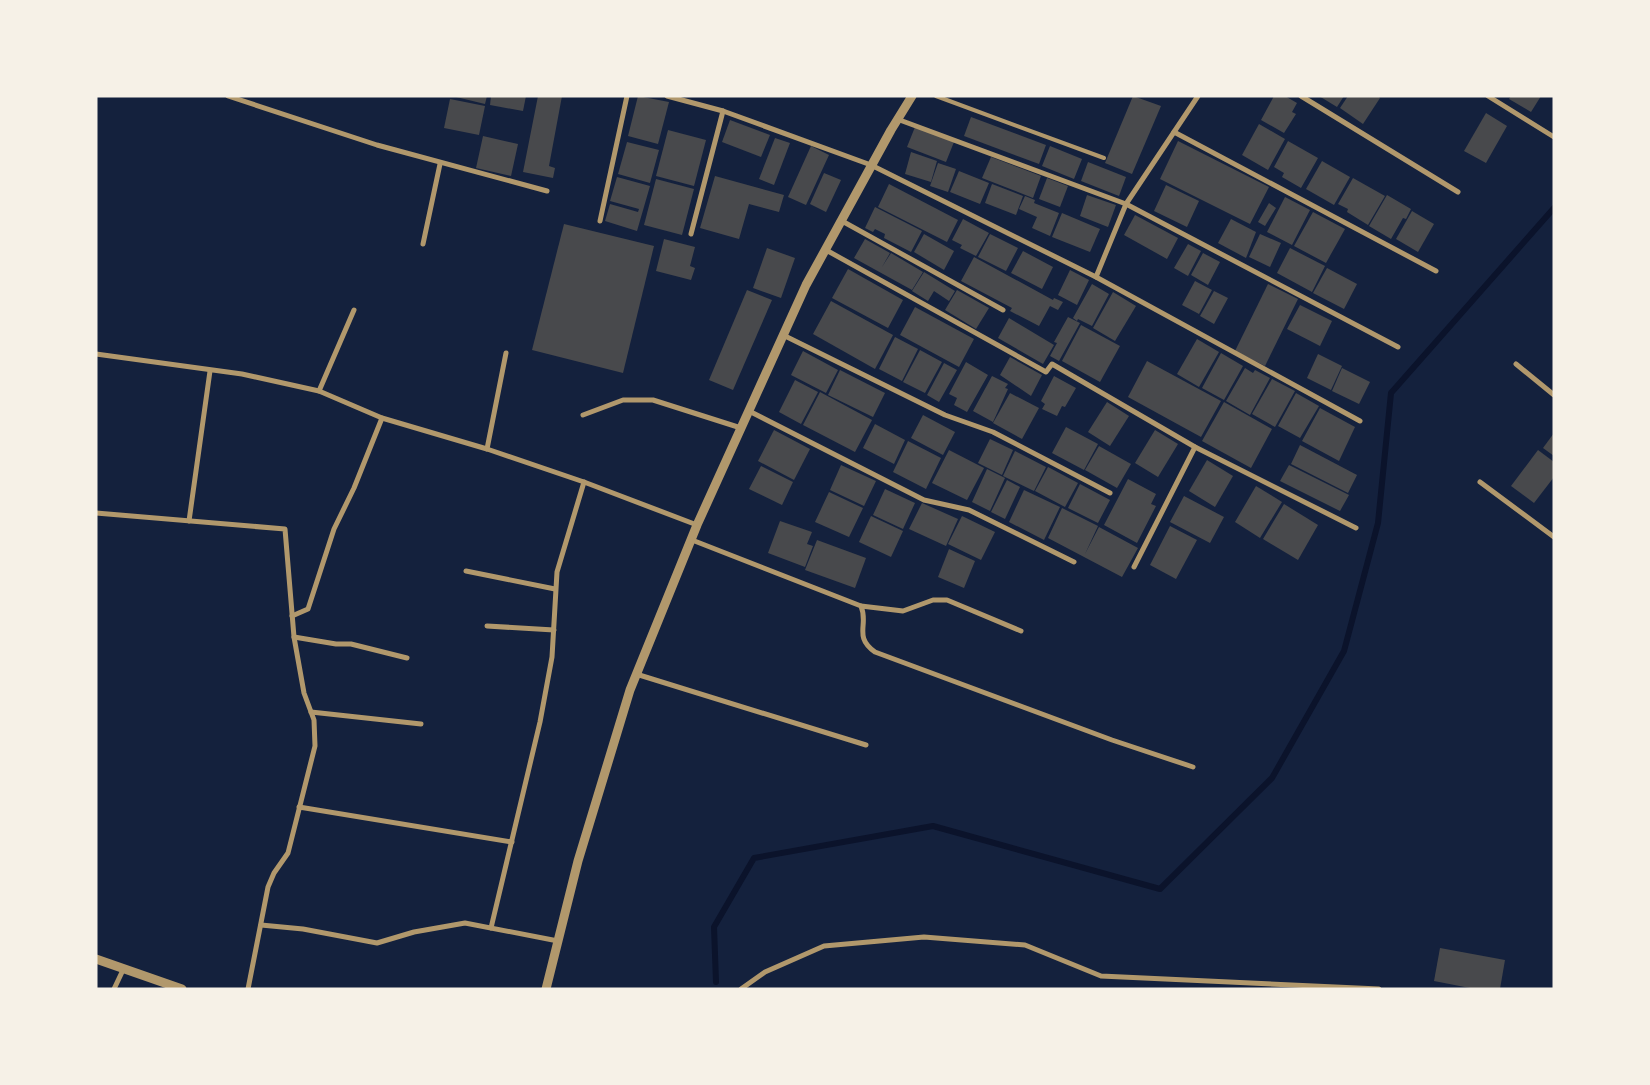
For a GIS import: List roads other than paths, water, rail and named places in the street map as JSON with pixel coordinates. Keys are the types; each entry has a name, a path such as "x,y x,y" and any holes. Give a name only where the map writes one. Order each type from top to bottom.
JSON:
{"street":[{"path":"228,96 440,164 547,191"},
{"path":"600,221 627,96"},
{"path":"667,96 723,111 872,165 1096,277 1360,421"},
{"path":"546,989 578,860 636,674 698,525 806,285 897,119 912,96"},
{"path":"1096,277 1126,204 1198,96"},
{"path":"1301,96 1458,192"},
{"path":"1488,96 1554,137"},
{"path":"691,234 723,111"},
{"path":"897,119 1126,204 1398,346"},
{"path":"1174,132 1436,271"},
{"path":"423,244 440,164"},
{"path":"842,221 1003,310"},
{"path":"826,250 1046,372 1052,364 1195,447 1356,528"},
{"path":"319,391 354,310"},
{"path":"783,335 945,415 993,432 1110,493"},
{"path":"487,449 506,353"},
{"path":"96,354 242,374 319,391 382,418 487,449 584,482 698,525"},
{"path":"1516,364 1554,395"},
{"path":"189,521 210,371"},
{"path":"583,415 623,400 653,400 741,428"},
{"path":"749,412 924,500 969,510 1074,562"},
{"path":"292,616 308,610 334,529 354,488 382,418"},
{"path":"1134,567 1195,447"},
{"path":"491,928 540,722 552,657 557,572 584,482"},
{"path":"1480,482 1554,537"},
{"path":"96,513 285,529 294,637 304,694 314,720 315,746 288,853 274,872 268,887 248,989"},
{"path":"692,540 861,606 903,611 933,600 947,600 1020,631"},
{"path":"466,571 555,589"},
{"path":"861,606 864,618 861,626 862,638 868,648 875,652 1112,740 1193,766"},
{"path":"487,626 554,630"},
{"path":"294,637 336,644 351,644 407,658"},
{"path":"636,674 866,745"},
{"path":"311,712 421,724"},
{"path":"299,807 512,842"},
{"path":"261,925 303,929 377,943 414,932 465,923 558,940"},
{"path":"741,989 765,972 824,946 924,937 1025,945 1101,976 1380,989"},
{"path":"96,959 182,989"},
{"path":"114,989 123,970"}],"lane":[{"path":"936,96 1104,158"}],"waterway":[{"path":"716,982 714,927 754,858 933,826 1160,889 1272,778 1344,651 1378,523 1391,393 1554,208"}]}
